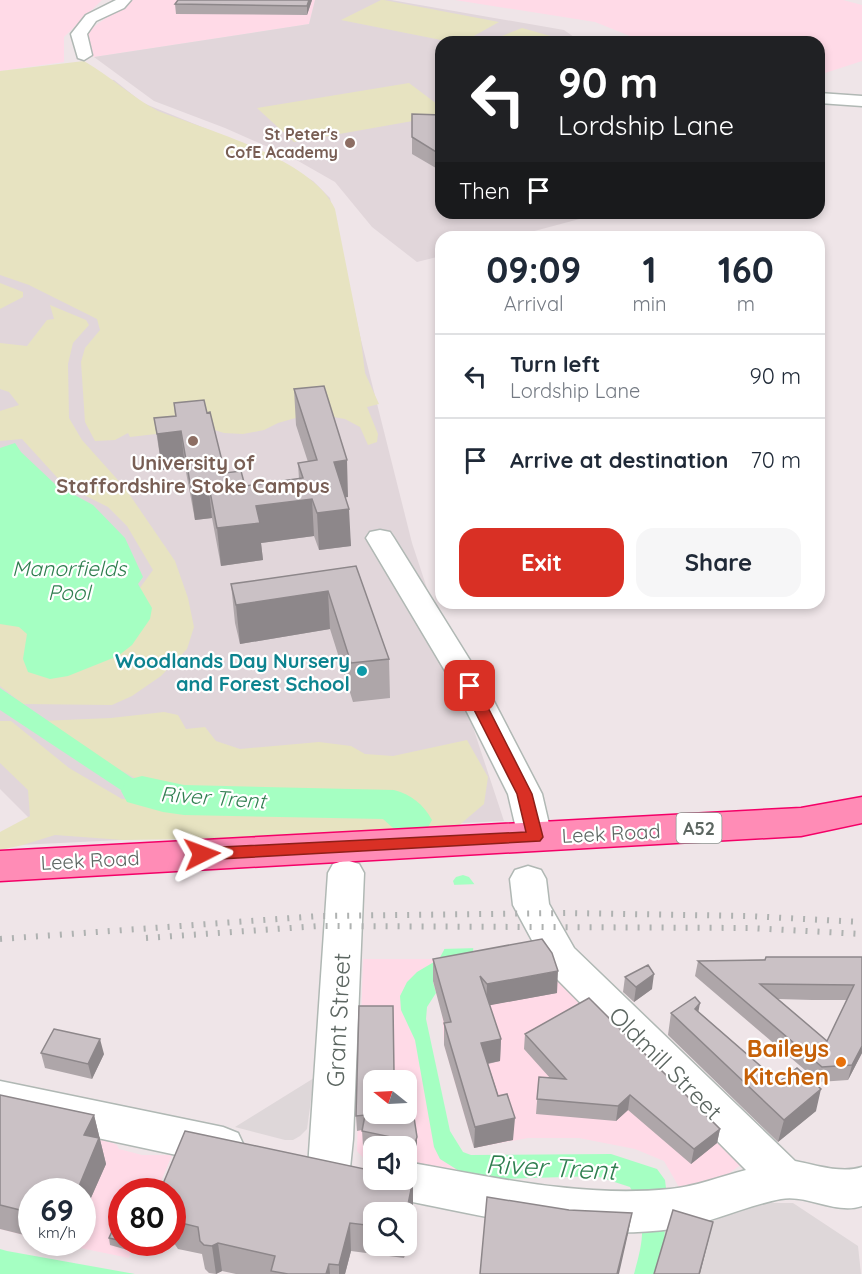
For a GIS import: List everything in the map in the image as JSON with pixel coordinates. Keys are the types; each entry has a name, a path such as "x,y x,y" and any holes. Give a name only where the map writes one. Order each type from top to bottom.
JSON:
{"highway":[{"name":"Leek Road","path":"0,866 801,822 862,810"}],"street":[{"path":"84,56 79,34 91,18 119,5 124,0"},
{"path":"825,98 862,101"},
{"path":"380,538 470,686 525,794 535,837"},
{"name":"Grant Street","path":"295,1161 333,1116 346,873"},
{"name":"Oldmill Street","path":"528,879 531,905 561,959 784,1179"},
{"path":"0,1099 363,1174"},
{"path":"417,1183 548,1207 624,1212 673,1209 784,1179 859,1189"}],"shaded area":[{"path":"0,0 102,0 64,37 64,62 0,71"},
{"path":"130,0 315,0 309,24 94,57 85,50 83,35"},
{"name":"St Peter's CofE Academy","path":"315,0 391,0 564,30 572,36 435,36 435,219 580,219 534,231 435,231 435,258 417,262 372,227 335,182 293,158 225,128 154,101 94,57 309,24"},
{"path":"384,0 499,22 474,36 435,36 435,39 341,20"},
{"path":"455,0 843,0 862,5 862,61 825,73 825,36 630,36 595,22"},
{"path":"522,28 551,36 502,36"},
{"path":"84,61 158,111 257,148 305,175 323,191 335,209 361,340 365,373 379,404 367,407 378,434 377,442 368,445 360,427 345,419 322,415 299,417 264,430 243,434 224,433 208,428 130,437 128,433 115,440 95,441 85,422 81,362 85,348 100,330 97,319 29,285 0,275 0,71"},
{"name":"University of Staffordshire Stoke Campus","path":"0,72 114,80 143,103 266,153 313,181 330,198 361,340 412,543 504,821 0,846 32,821 0,789"},
{"path":"409,83 435,102 435,117 294,142 257,108"},
{"path":"0,283 23,292 23,297 0,309"},
{"path":"50,305 86,320 89,325 73,343 68,364 69,418 82,440 125,488 175,561 188,598 194,627 187,649 161,676 132,696 112,705 23,704 0,686 0,613 117,619 153,570 127,526 108,507 64,485 22,439 0,441 0,411 19,405 9,392 0,389 0,343 27,346 47,320 54,319"},
{"path":"164,712 178,715 186,729 205,727 216,741 240,749 319,742 351,746 365,754 393,756 467,740 488,777 484,804 457,827 249,838 123,840 55,835 0,850 0,832 30,816 28,790 0,763 0,721 11,721 69,768 122,799 337,805 378,811 390,814 399,820 411,820 416,811 406,800 387,796 231,793 169,789 146,784 105,762 40,721 111,718"},
{"path":"542,955 742,1164 709,1188 683,1194 664,1161 635,1149 579,1138 528,1138 474,1148 444,1045 442,1014 433,981"},
{"path":"363,959 439,959 401,1010 415,1040 422,1078 464,1174 417,1170 417,1136 363,1136 363,1158 357,1151"},
{"path":"314,1078 307,1129 300,1136 293,1140 285,1140 235,1127"},
{"path":"0,1121 101,1138 117,1145 119,1149 142,1155 172,1155 162,1178 108,1178 108,1254 96,1251 96,1178 18,1178 18,1234 0,1229"},
{"path":"765,1203 793,1203 858,1246 861,1274 656,1274 665,1231 704,1225 743,1207"}],"water":[{"name":"Manorfields Pool","path":"15,443 21,452 56,485 93,505 125,538 143,577 138,584 152,608 150,619 132,645 118,656 68,676 50,679 28,672 23,659 27,634 19,627 0,624 0,448"},
{"path":"0,688 135,780 166,790 190,791 197,809 162,805 127,794 0,710"},
{"path":"463,875 469,877 475,885 473,956 433,982 436,993 427,1007 426,1019 450,1131 463,1152 471,1155 611,1154 657,1169 665,1180 667,1197 664,1244 656,1274 634,1274 642,1230 639,1210 630,1187 596,1176 498,1179 464,1174 440,1159 434,1147 415,1040 401,1010 400,996 407,982 417,972 439,959 444,950 456,890 453,881 456,877"},
{"path":"0,1249 18,1253 18,1256 35,1256 135,1274 0,1274"}],"pier":[{"path":"478,884 478,948 441,949 453,890 451,885"}],"building":[{"path":"178,0 309,0 307,6 175,4"},
{"path":"412,114 435,115 435,151 412,137"},
{"path":"324,386 347,460 334,462 349,509 317,513 312,499 256,506 260,523 217,528 208,481 190,483 181,431 157,434 154,418 176,416 174,403 204,400 207,413 210,412 225,473 241,471 245,486 303,478 298,463 317,460 294,389"},
{"path":"356,566 389,659 351,663 328,591 236,605 231,584"},
{"path":"542,939 552,953 558,971 487,984 480,976 501,1039 481,1043 498,1096 507,1094 515,1118 475,1127 444,1023 451,1022 433,959"},
{"path":"766,957 862,957 862,1046 852,1065 822,1067 698,961 765,960","holes":["760,984 854,985 827,1041"]},
{"path":"648,965 654,974 636,987 625,977"},
{"path":"695,997 700,1003 695,1009 779,1082 797,1068 821,1089 784,1120 671,1013"},
{"path":"589,998 720,1129 694,1149 630,1095 618,1106 537,1099 539,1077 566,1079 525,1034"},
{"path":"359,1006 393,1006 394,1070 363,1070 363,1115 356,1116"},
{"path":"54,1029 100,1039 88,1064 41,1053"},
{"path":"0,1095 94,1115 84,1135 99,1138 82,1178 18,1178 18,1210 0,1205"},
{"path":"363,1124 415,1124 417,1136 386,1136 362,1131"},
{"path":"185,1131 363,1169 363,1190 411,1190 408,1202 363,1202 363,1225 350,1223 339,1265 329,1264 326,1274 288,1274 271,1271 275,1256 218,1243 212,1246 204,1245 200,1241 198,1227 186,1224 186,1178 165,1178"},
{"path":"487,1197 569,1210 632,1213 617,1274 480,1274"},
{"path":"673,1210 713,1222 699,1274 654,1274"}],"waterway":[{"name":"River Trent","path":"142,791 184,800 394,805 411,820"}],"railway":[{"path":"0,939 319,916 566,913 748,916 862,922"},
{"path":"146,938 319,926 750,928 862,934"}],"place":[{"name":"St Peter's CofE Academy","path":"350,143"},
{"name":"University of Staffordshire Stoke Campus","path":"193,441"},
{"name":"Woodlands Day Nursery and Forest School","path":"362,671"},
{"name":"Baileys Kitchen","path":"841,1062"}],"route":[{"path":"202,854 535,837 525,794 470,686"}]}
